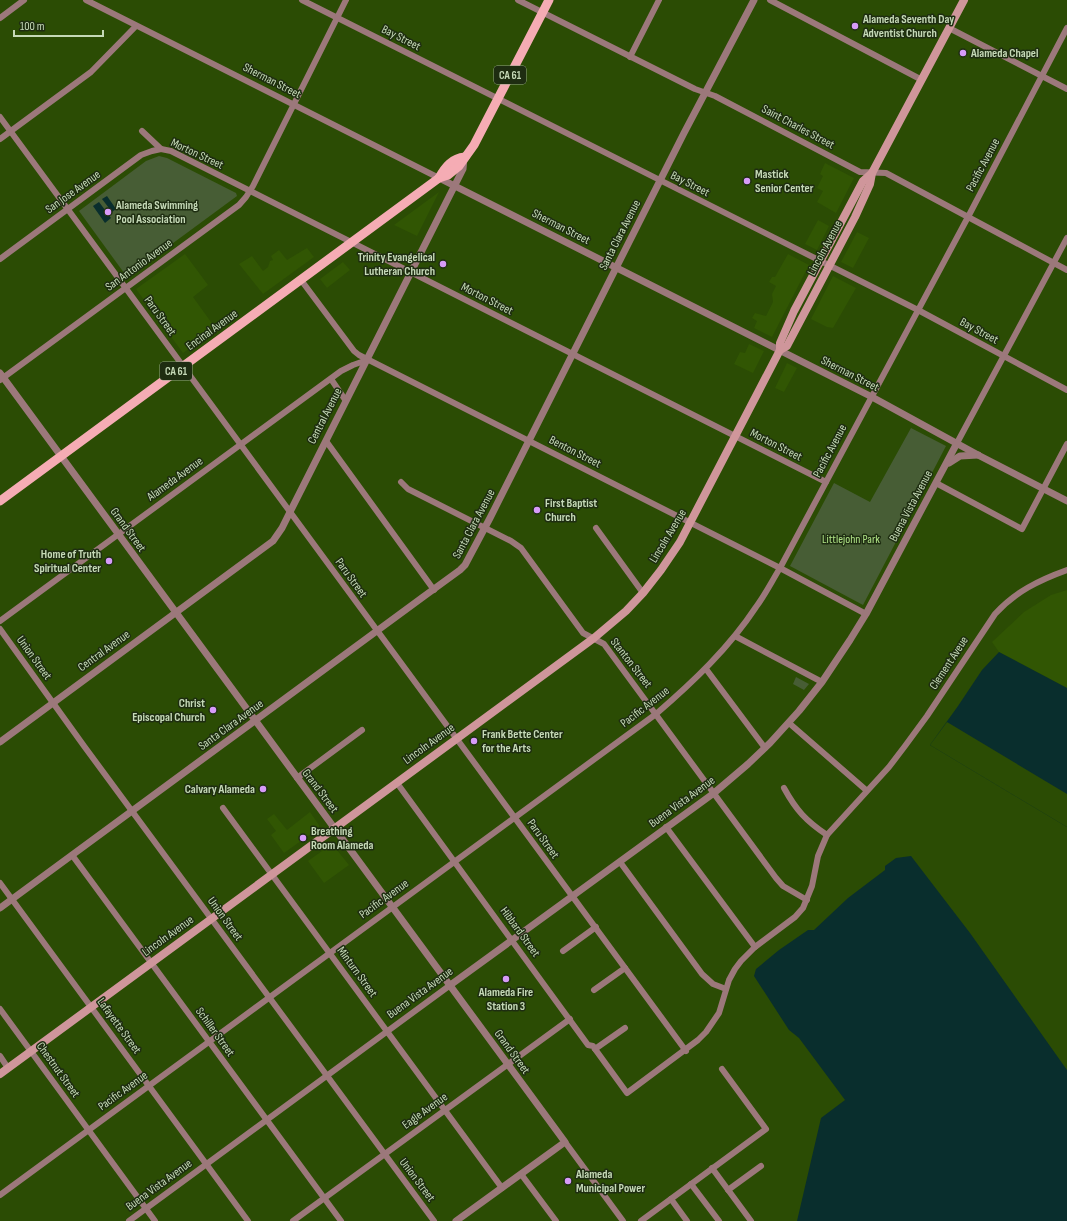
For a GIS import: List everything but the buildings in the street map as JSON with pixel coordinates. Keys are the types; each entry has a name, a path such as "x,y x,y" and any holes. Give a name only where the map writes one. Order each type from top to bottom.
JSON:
{"main road":[{"name":"Central Avenue","path":"465,157 474,145 549,0"},
{"name":"Lincoln Avenue","path":"0,1074 594,638 626,611 643,593 669,559 690,523 780,350 780,343 794,311 863,181 872,172 964,0"},
{"name":"Encinal Avenue","path":"0,501 439,178 444,169 457,158 465,157"},
{"name":"Lincoln Avenue","path":"780,350 787,346 829,266 870,184 872,172"}],"street":[{"path":"0,18 24,0"},
{"name":"Sherman Street","path":"86,0 780,350 872,397 978,455 1067,501"},
{"name":"Bay Street","path":"302,0 918,310 1067,390"},
{"name":"San Antonio Avenue","path":"1,377 239,205 250,191 346,0"},
{"name":"Saint Charles Street","path":"518,0 695,89 715,96 860,172 886,174 1067,270"},
{"path":"630,57 659,0"},
{"name":"Santa Clara Avenue","path":"0,908 434,590 465,565 529,441 704,92 754,0"},
{"path":"770,0 922,80"},
{"path":"0,139 91,72 136,26"},
{"path":"949,28 1067,88"},
{"name":"Pacific Avenue","path":"0,1195 656,714 706,669 735,636 756,608 780,568 968,217 1067,28"},
{"name":"Paru Street","path":"0,117 686,1050"},
{"name":"Morton Street","path":"142,131 161,149 171,151 826,482"},
{"name":"San Jose Avenue","path":"0,259 141,155 161,149"},
{"name":"Central Avenue","path":"0,742 273,541 282,528 455,186 463,169 465,157"},
{"name":"Buena Vista Avenue","path":"129,1221 714,793 765,748 822,682 866,614 1067,238"},
{"name":"Benton Street","path":"301,280 354,351 367,360 780,568 866,614"},
{"name":"Alameda Avenue","path":"0,621 331,379 353,365 367,360"},
{"name":"Grand Street","path":"1,377 61,456 623,1221"},
{"path":"331,379 346,401"},
{"path":"326,442 434,590"},
{"path":"936,483 1022,529 1067,444"},
{"path":"945,467 960,456 978,455"},
{"name":"Stanton Street","path":"401,482 408,490 511,541 522,550 583,633 604,644 783,886 807,900"},
{"path":"596,528 643,593"},
{"name":"Clement Aveue","path":"627,1093 698,1040 719,1013 726,989 735,969 741,961 755,947 795,918 803,908 812,886 818,856 827,835 866,790 889,767 927,716 995,614 1005,602 1018,592 1034,583 1067,570"},
{"name":"Union Street","path":"0,630 434,1221"},
{"path":"735,636 822,682"},
{"path":"706,669 765,748"},
{"path":"789,722 866,790"},
{"path":"297,778 362,730"},
{"name":"Hibbard Street","path":"396,783 588,1045 595,1050 627,1093"},
{"path":"784,788 791,801 804,817 827,835"},
{"name":"Minturn Street","path":"223,808 502,1188"},
{"path":"666,827 755,947"},
{"name":"Schiller Street","path":"72,855 341,1221"},
{"path":"620,862 702,974 713,984 726,989"},
{"name":"Lafayette Street","path":"0,883 248,1221"},
{"path":"563,951 596,928"},
{"path":"594,990 625,968"},
{"name":"Chestnut Street","path":"0,1009 156,1221"},
{"name":"Eagle Avenue","path":"293,1221 570,1019"},
{"path":"595,1050 625,1028"},
{"path":"0,1056 8,1068"},
{"path":"642,1221 766,1129 722,1069"},
{"path":"456,1221 565,1142"},
{"path":"728,1190 761,1166"},
{"path":"712,1168 751,1221"},
{"path":"521,1174 556,1221"},
{"path":"691,1184 719,1221"},
{"path":"671,1199 686,1221"}],"shaded area":[{"path":"825,163 854,178 836,213 817,202 823,191 817,188 823,176 820,174"},
{"path":"439,192 417,236 394,225"},
{"path":"818,220 829,226 817,250 805,244"},
{"path":"857,232 869,238 853,268 841,262"},
{"path":"307,248 314,257 263,294 239,264 252,256 263,271 268,267 270,261 273,260 271,256 279,250 287,260"},
{"path":"185,254 208,285 193,297 216,329 183,353 136,289"},
{"path":"788,254 809,265 772,337 754,328 757,321 752,318 755,313 766,316 773,302 772,294 776,286 769,282 772,277 775,277"},
{"path":"343,262 350,270 327,288 320,279"},
{"path":"833,276 856,288 833,328 827,327 811,319"},
{"path":"749,344 764,351 753,373 734,364 740,352 745,353"},
{"path":"787,363 797,368 784,392 775,388"},
{"path":"1067,590 1067,688 999,652 992,642 1024,612 1051,595"},
{"path":"310,812 319,825 319,828 284,853 271,835 276,831 267,819 274,814 287,830"},
{"path":"332,844 349,865 324,883 308,861"}],"green space":[{"path":"159,156 167,158 236,193 237,196 127,277 79,211 146,161"},
{"name":"Littlejohn Park","path":"911,428 946,446 863,605 790,566 834,483 870,502"},
{"path":"796,677 809,684 804,690 793,684"}],"water":[{"path":"107,196 116,209 112,212 102,199"},
{"path":"99,202 111,218 105,223 93,206"},
{"path":"999,652 1067,688 1067,827 930,745 982,670"},
{"path":"911,856 970,933 1067,1070 1067,1221 797,1221 821,1118 845,1100 799,1038 789,1030 754,976 756,969 779,950 808,930 814,930 848,898 885,870 885,866 896,858"}],"pier":[{"path":"947,722 1067,794 1067,827 930,745"}],"place":[{"name":"Alameda Seventh Day Adventist Church","path":"855,26"},
{"name":"Alameda Chapel","path":"963,53"},
{"name":"Mastick Senior Center","path":"747,181"},
{"name":"Alameda Swimming Pool Association","path":"108,212"},
{"name":"Trinity Evangelical Lutheran Church","path":"443,264"},
{"name":"First Baptist Church","path":"537,510"},
{"name":"Home of Truth Spiritual Center","path":"109,561"},
{"name":"Christ Episcopal Church","path":"213,710"},
{"name":"Frank Bette Center for the Arts","path":"474,741"},
{"name":"Calvary Alameda","path":"263,789"},
{"name":"Breathing Room Alameda","path":"303,838"},
{"name":"Alameda Fire Station 3","path":"506,979"},
{"name":"Alameda Municipal Power","path":"568,1181"}]}
